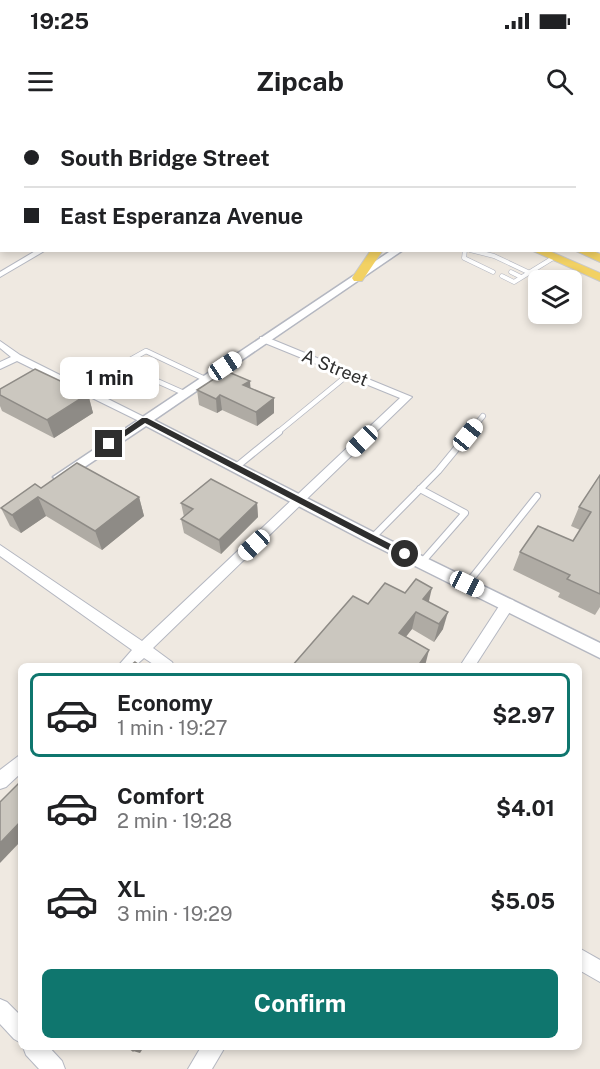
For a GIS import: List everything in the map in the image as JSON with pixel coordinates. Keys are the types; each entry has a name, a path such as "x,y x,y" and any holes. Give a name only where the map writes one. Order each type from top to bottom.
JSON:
{"main road":[{"path":"358,278 376,252"},
{"path":"584,252 600,258"},
{"path":"544,254 600,277"}],"street":[{"path":"1,273 39,252"},
{"path":"48,485 396,252"},
{"name":"A Street","path":"263,339 408,397 302,500"},
{"path":"2,348 302,500 372,538 600,651"},
{"path":"0,366 17,357"},
{"path":"128,663 302,500"},
{"path":"0,550 163,663"},
{"path":"468,663 508,604"},
{"path":"0,781 18,765"},
{"path":"582,960 600,972"},
{"path":"0,1009 18,1029"},
{"path":"37,1050 54,1069"},
{"path":"199,1069 212,1050"}],"lane":[{"path":"465,252 464,258 491,270"},
{"path":"475,252 524,276"},
{"path":"524,276 544,254"},
{"path":"524,276 509,273 524,276"},
{"path":"82,389 146,351 205,379"},
{"path":"121,365 184,393"},
{"path":"236,467 349,374"},
{"path":"372,538 420,489 483,417"},
{"path":"420,489 465,513 422,562"},
{"path":"467,584 537,496"}],"building":[{"path":"35,369 88,394 47,420 0,395 0,389"},
{"path":"226,371 250,381 243,385 274,398 256,412 220,395 216,399 197,390"},
{"path":"77,463 139,497 95,531 38,497 12,515 1,508 35,484 41,488"},
{"path":"600,475 600,594 567,579 570,575 520,552 538,526 573,541 591,512 579,507"},
{"path":"211,479 257,503 219,540 181,519 193,509 181,503"},
{"path":"416,579 432,588 423,599 448,612 439,624 416,612 399,633 429,650 420,663 295,663 353,596 368,604 385,583 405,593"},
{"path":"18,784 18,824 0,843 0,802"}],"route":[{"path":"109,444 145,420 405,554"}]}
